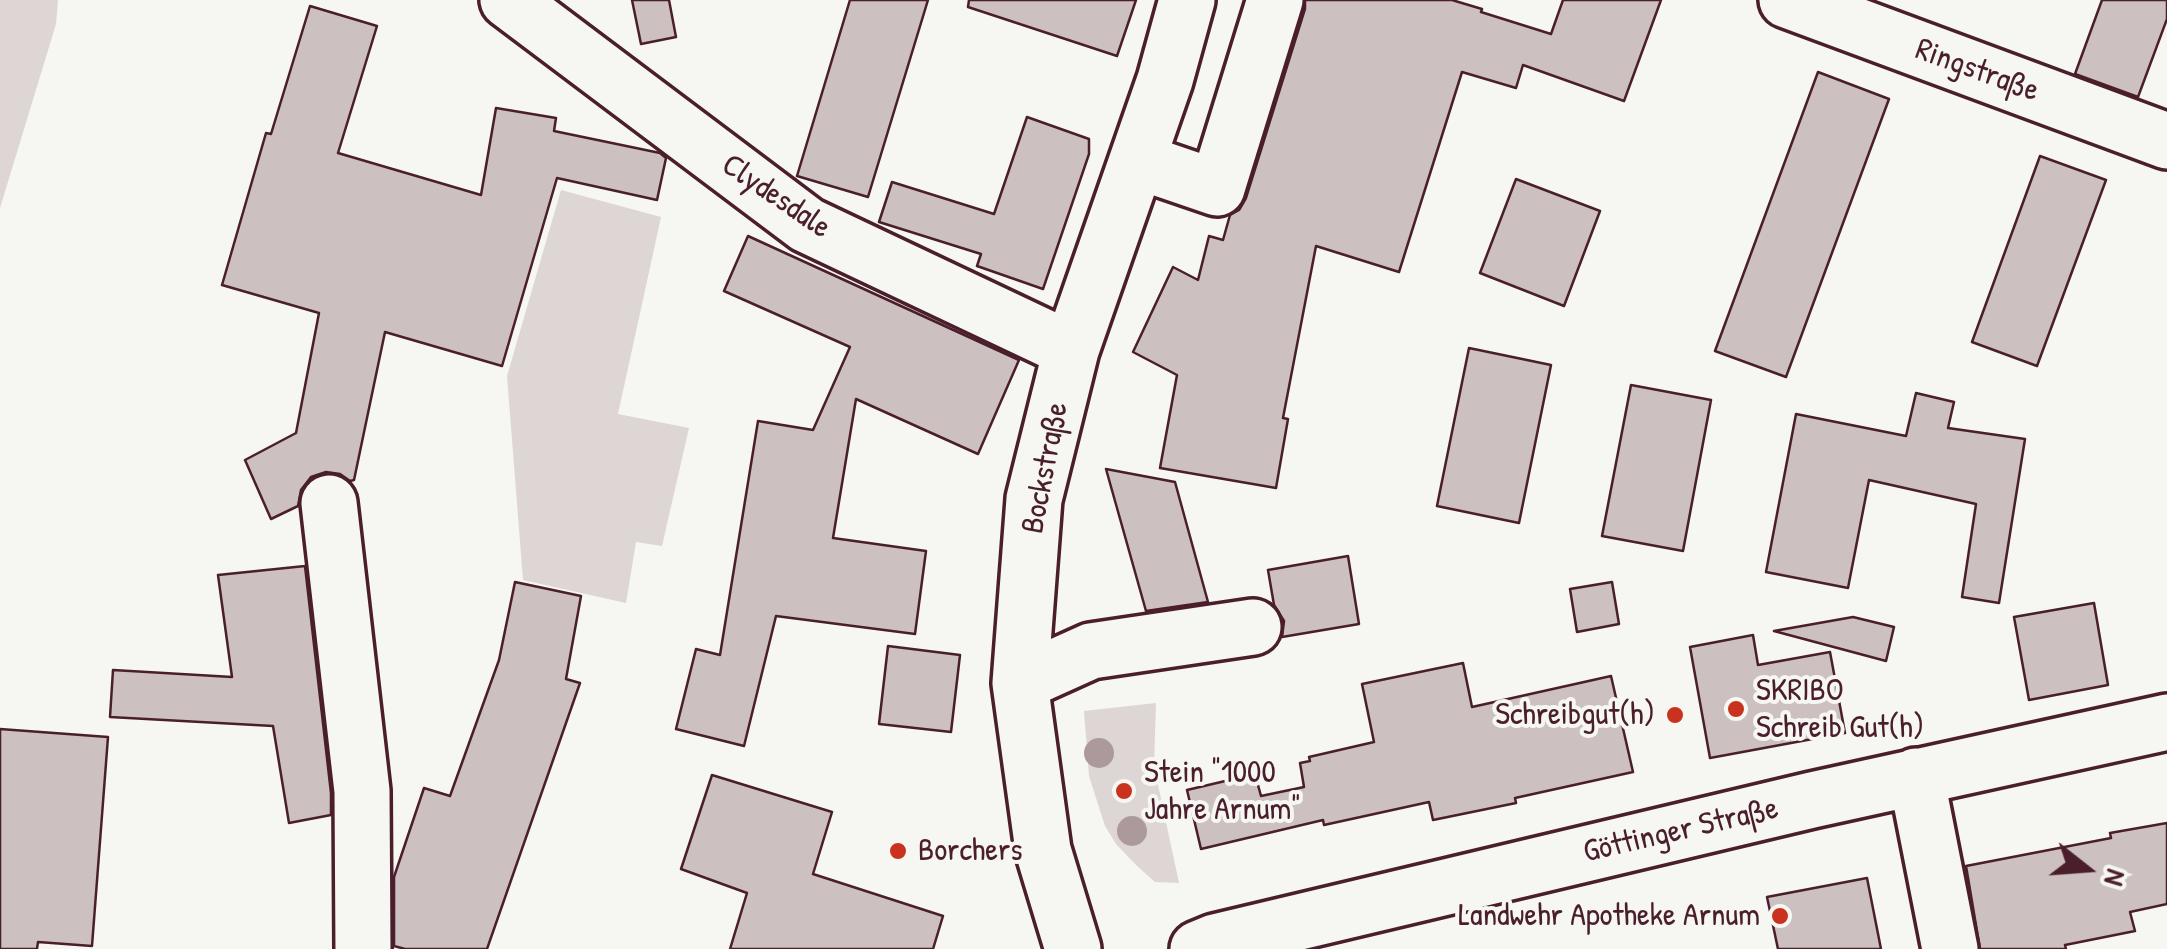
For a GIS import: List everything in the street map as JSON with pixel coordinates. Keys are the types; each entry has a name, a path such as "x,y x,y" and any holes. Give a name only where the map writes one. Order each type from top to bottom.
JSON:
{"street":[{"name":"Clydesdale","path":"508,0 807,225 1071,350"},
{"name":"Bockstraße","path":"1073,949 1042,850 1020,683 1034,499 1071,350 1166,80 1187,0"},
{"path":"1138,160 1217,188 1274,0"},
{"name":"Ringstraße","path":"1787,0 2167,140"},
{"path":"330,502 362,791 363,949"},
{"path":"1020,683 1091,650 1253,627"},
{"name":"Göttinger Straße","path":"1198,949 1916,776 2167,722"},
{"path":"1916,776 1950,949"}],"shaded area":[{"path":"0,0 58,0 56,24 0,208"},
{"path":"561,190 661,217 618,414 689,428 662,546 636,542 626,603 523,580 507,376"},
{"path":"1156,703 1154,766 1179,883 1155,882 1116,844 1105,826 1089,776 1084,711"}],"building":[{"path":"632,0 669,0 676,37 641,44"},
{"path":"850,0 928,0 868,197 797,176"},
{"path":"969,0 1136,0 1117,56 968,7"},
{"path":"1305,0 1452,0 1551,34 1563,0 1661,0 1624,101 1523,65 1516,88 1462,72 1399,272 1316,246 1283,418 1288,419 1276,488 1160,468 1177,375 1133,352 1173,267 1198,280 1209,236 1223,240 1230,215 1239,210 1246,198"},
{"path":"2102,0 2167,0 2167,19 2138,97 2075,74"},
{"path":"310,6 377,26 338,153 481,195 496,108 556,118 554,131 660,153 666,158 657,200 557,178 502,366 385,332 354,480 326,472 311,477 301,490 298,506 271,519 245,460 296,433 319,313 222,285 266,133 271,134"},
{"path":"1818,72 1889,99 1786,377 1715,351"},
{"path":"1027,117 1089,139 1089,154 1043,289 977,266 981,254 879,222 892,182 994,214"},
{"path":"2040,156 2106,180 2037,366 1972,342"},
{"path":"1516,179 1600,211 1564,306 1480,273"},
{"path":"748,236 1019,360 978,454 856,399 833,538 926,551 915,634 776,616 744,746 676,729 696,649 720,655 758,421 813,430 850,347 724,291"},
{"path":"1469,348 1551,365 1519,523 1437,506"},
{"path":"1631,385 1711,400 1683,551 1602,536"},
{"path":"1916,393 1954,402 1948,428 2025,439 1999,603 1962,597 1976,504 1869,480 1848,588 1766,572 1796,414 1906,436"},
{"path":"1106,469 1175,482 1208,602 1146,611"},
{"path":"1348,556 1359,624 1282,637 1284,621 1274,605 1268,570"},
{"path":"305,566 331,815 289,823 273,726 110,717 113,670 232,677 218,575"},
{"path":"515,582 581,596 566,679 580,683 487,949 394,946 394,877 424,788 450,796 499,660"},
{"path":"1612,582 1619,624 1577,632 1570,589"},
{"path":"2094,603 2108,685 2029,700 2014,617"},
{"path":"1853,617 1894,627 1886,661 1774,631"},
{"path":"1753,635 1758,665 1830,652 1845,733 1710,758 1690,647"},
{"path":"888,646 960,655 951,732 879,724"},
{"path":"1463,663 1472,707 1611,676 1633,772 1433,820 1429,802 1324,825 1323,820 1201,849 1187,790 1255,774 1261,796 1304,787 1300,763 1310,761 1309,757 1374,742 1362,684"},
{"path":"0,729 108,737 92,946 38,942 37,949 0,949"},
{"path":"712,775 832,812 813,874 943,916 933,949 730,949 747,893 681,869"},
{"path":"2167,823 2167,904 2130,912 2135,931 2065,945 2066,949 1980,949 1966,866"},
{"path":"1867,878 1881,949 1778,949 1767,897"}],"place":[{"name":"SKRIBO Schreib Gut(h)","path":"1736,709"},
{"name":"Schreibgut(h)","path":"1675,715"},
{"name":"Stein \"1000 Jahre Arnum\"","path":"1124,791"},
{"name":"Borchers","path":"898,851"},
{"name":"Landwehr Apotheke Arnum","path":"1780,916"}]}
